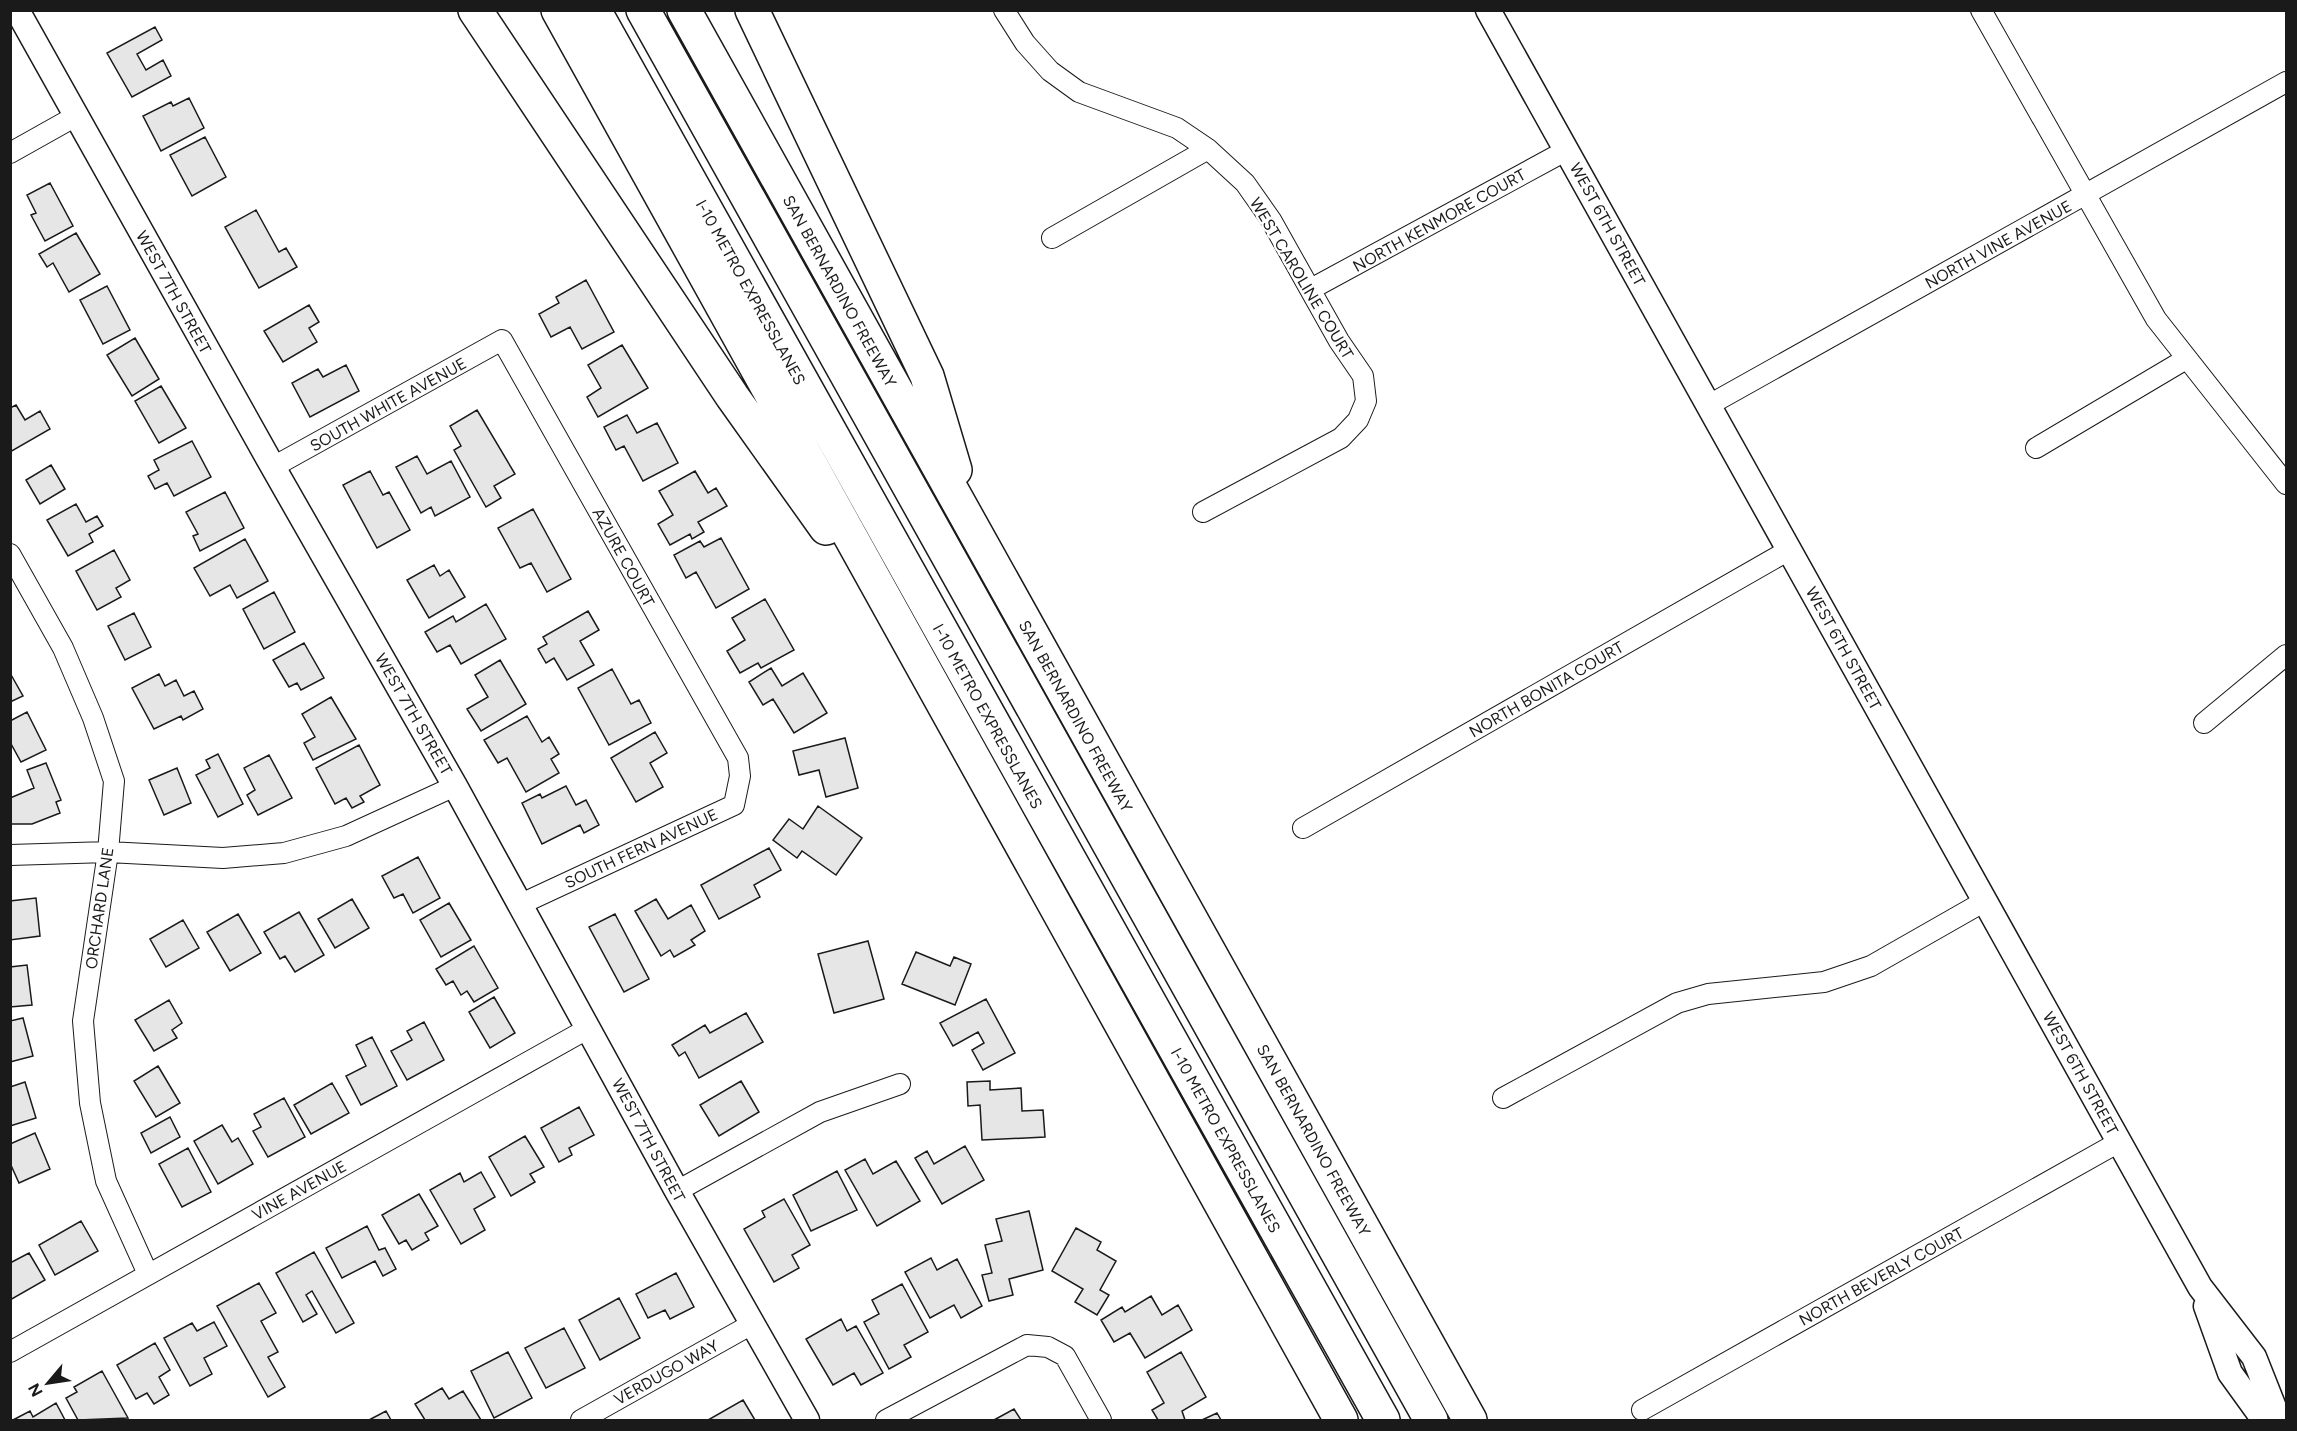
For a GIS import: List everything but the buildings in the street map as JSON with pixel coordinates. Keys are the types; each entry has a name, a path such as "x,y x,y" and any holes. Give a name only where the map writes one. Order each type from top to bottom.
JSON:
{"highway":[{"path":"475,10 732,396 922,661"},
{"path":"558,10 922,661 1341,1420"},
{"name":"I-10 METRO EXPRESSLANES","path":"594,10 1383,1420"},
{"path":"642,10 1431,1420"},
{"name":"SAN BERNARDINO FREEWAY","path":"684,10 1470,1420"},
{"path":"752,10 927,376 974,532"}],"street":[{"name":"WEST 7TH STREET","path":"17,10 455,786 677,1191 807,1420"},
{"name":"WEST CAROLINE COURT","path":"1004,10 1025,42 1050,71 1079,92 1177,128 1208,148 1245,183 1271,220 1339,341 1363,376 1366,401 1358,420 1341,438 1203,512"},
{"name":"WEST 6TH STREET","path":"1488,10 2200,1287 2254,1357 2279,1420"},
{"path":"1981,10 2156,319 2286,484"},
{"name":"NORTH VINE AVENUE","path":"1709,405 2286,82"},
{"path":"10,153 76,116"},
{"path":"1052,238 1208,148"},
{"name":"NORTH KENMORE COURT","path":"1311,289 1567,150"},
{"name":"SOUTH WHITE AVENUE","path":"273,467 502,340"},
{"name":"AZURE COURT","path":"502,340 738,758 740,776"},
{"path":"2036,448 2186,359"},
{"name":"NORTH BONITA COURT","path":"1303,828 1789,550"},
{"name":"ORCHARD LANE","path":"10,554 63,648 97,728 114,781 108,852 83,1021 90,1104 106,1180 148,1274"},
{"path":"2204,723 2286,655"},
{"name":"SOUTH FERN AVENUE","path":"521,904 734,804 740,776"},
{"path":"10,855 108,852 223,858 284,854 346,836 455,786"},
{"path":"1503,1098 1677,1004 1708,994 1824,982 1871,966 1985,901"},
{"name":"VINE AVENUE","path":"10,1352 589,1028"},
{"path":"677,1191 820,1112 900,1084"},
{"name":"NORTH BEVERLY COURT","path":"1642,1410 2119,1142"},
{"name":"WEST 6TH STREET","path":"2200,1287 2230,1373 2264,1420"},
{"name":"VERDUGO WAY","path":"581,1420 752,1324"},
{"path":"886,1420 1027,1345 1048,1347 1065,1356 1101,1420"}]}
